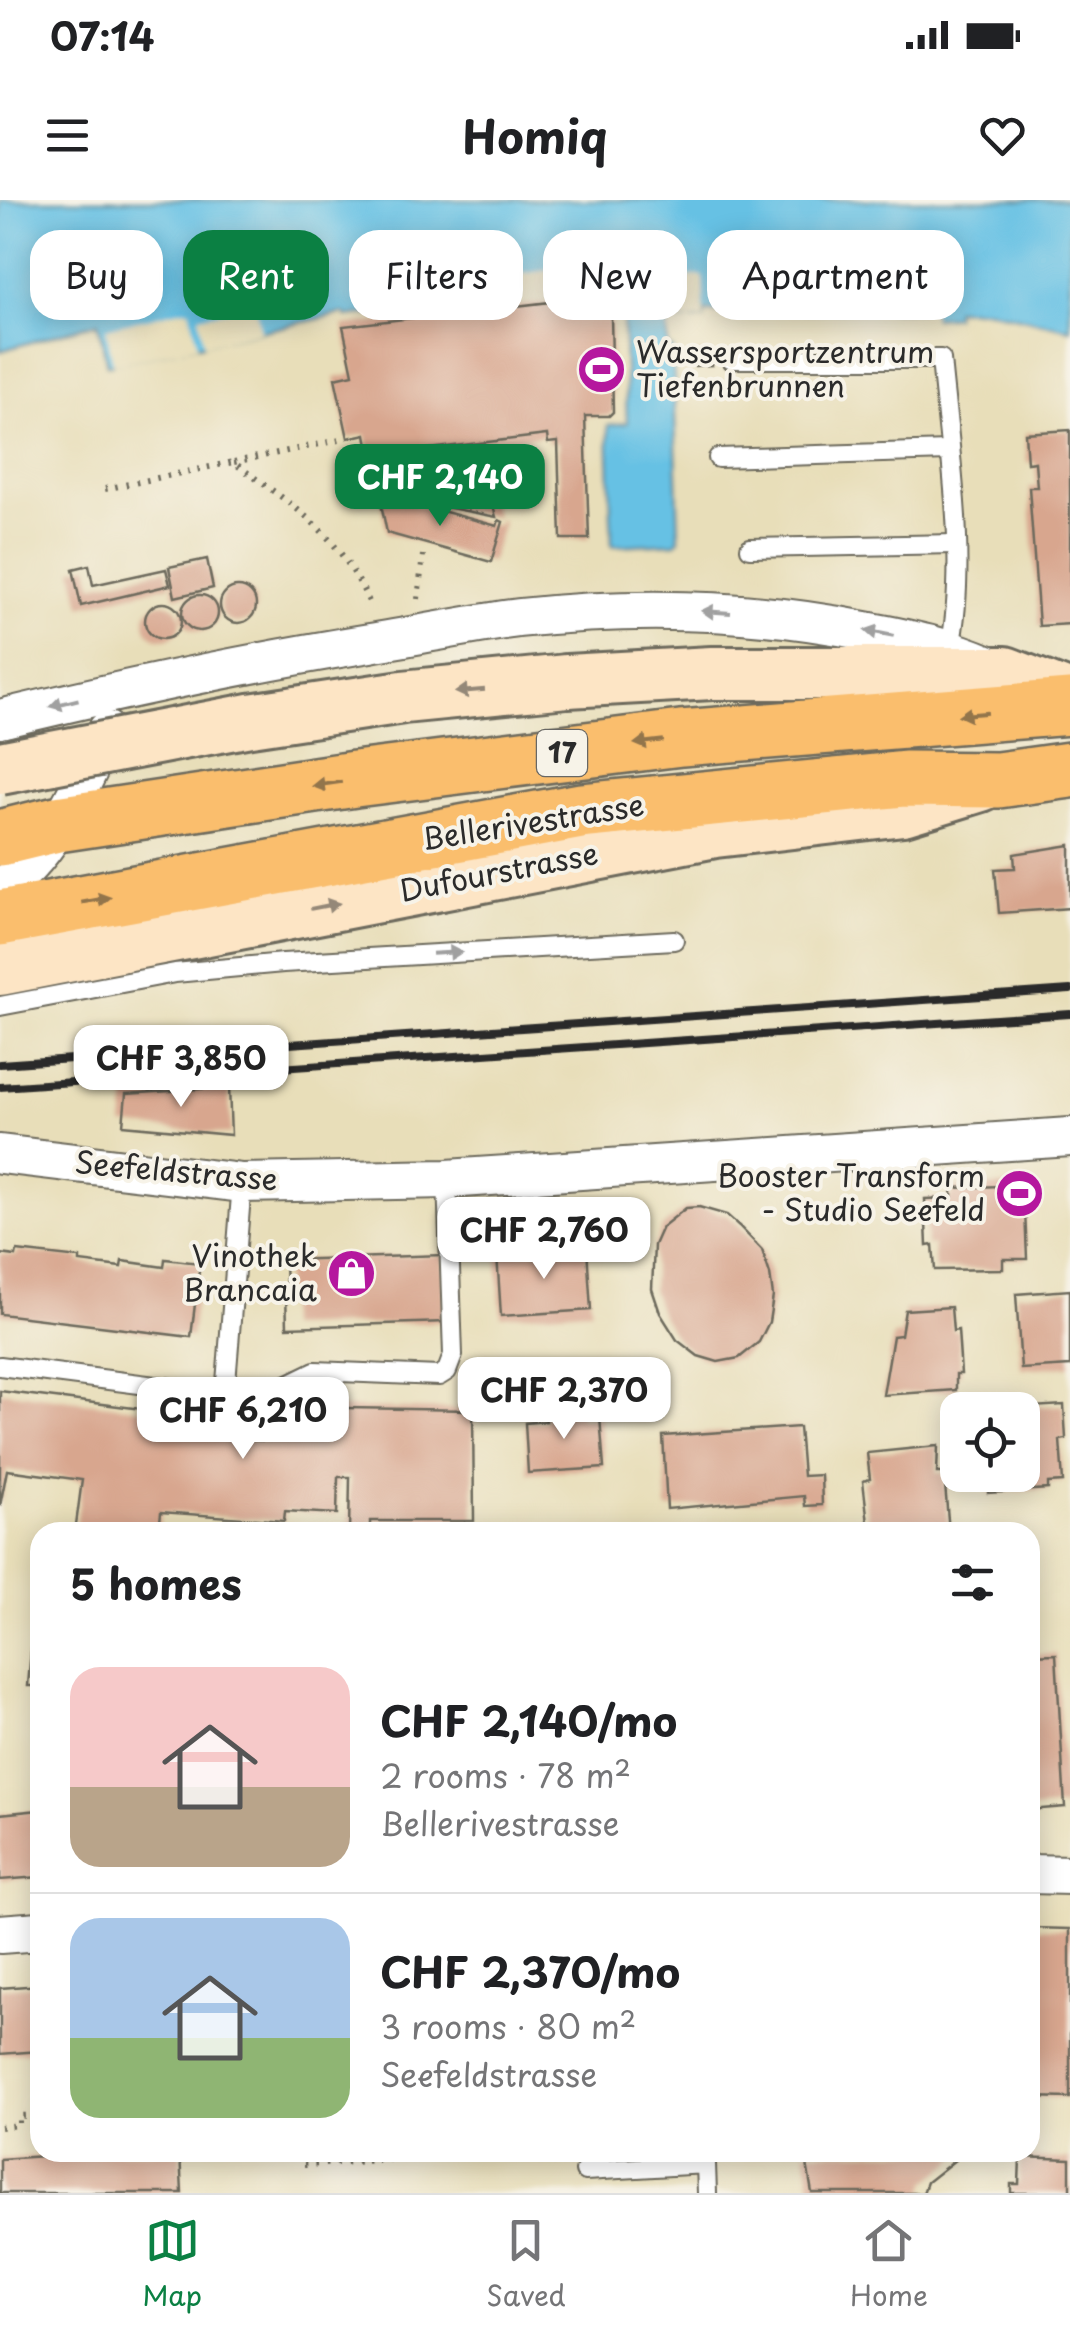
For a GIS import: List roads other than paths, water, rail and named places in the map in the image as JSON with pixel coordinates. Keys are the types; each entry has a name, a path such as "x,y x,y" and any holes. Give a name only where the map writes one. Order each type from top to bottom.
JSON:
{"main road":[{"path":"0,768 269,717 403,697 567,682 712,673 1004,673 1070,698"},
{"name":"Bellerivestrasse","path":"0,838 57,824 355,779 681,738 1070,706"},
{"name":"Bellerivestrasse","path":"0,918 581,811 905,779 998,780 1070,770"},
{"name":"Dufourstrasse","path":"0,969 714,831 903,809 998,780"}],"street":[{"path":"0,718 128,688 520,618 599,613 705,610 813,620 950,648 1004,673"},
{"path":"0,887 31,868 77,793 128,688"},
{"name":"Seefeldstrasse","path":"0,1154 242,1183 447,1179 1070,1137"},
{"path":"1040,1874 1070,1875"},
{"path":"0,1934 30,1932"}],"lane":[{"path":"730,360 941,360 956,544 955,624 950,648"},
{"path":"718,458 949,451"},
{"path":"750,548 956,544"},
{"path":"0,1006 175,973 674,940"},
{"path":"0,1366 225,1395 264,1396 314,1371 439,1376 447,1371 453,1355 447,1179"},
{"path":"225,1395 242,1183"},
{"path":"585,2171 706,2164 707,2193"}],"water":[{"path":"0,200 1070,200 1070,329 988,310 964,309 964,230 707,230 707,312 704,319 687,320 687,230 543,230 543,295 523,297 523,230 349,230 346,317 345,313 329,316 329,230 183,230 183,320 313,320 107,365 98,322 0,351"},
{"path":"623,320 686,320 667,321 668,348 673,349 679,540 676,543 612,546 608,425 627,423"}],"railway":[{"path":"0,1064 1070,990"},
{"path":"0,1087 1070,1014"}],"place":[{"name":"Wassersportzentrum Tiefenbrunnen","path":"601,370"},
{"name":"Booster Transform - Studio Seefeld","path":"1020,1194"},
{"name":"Vinothek Brancaia","path":"352,1274"}]}
